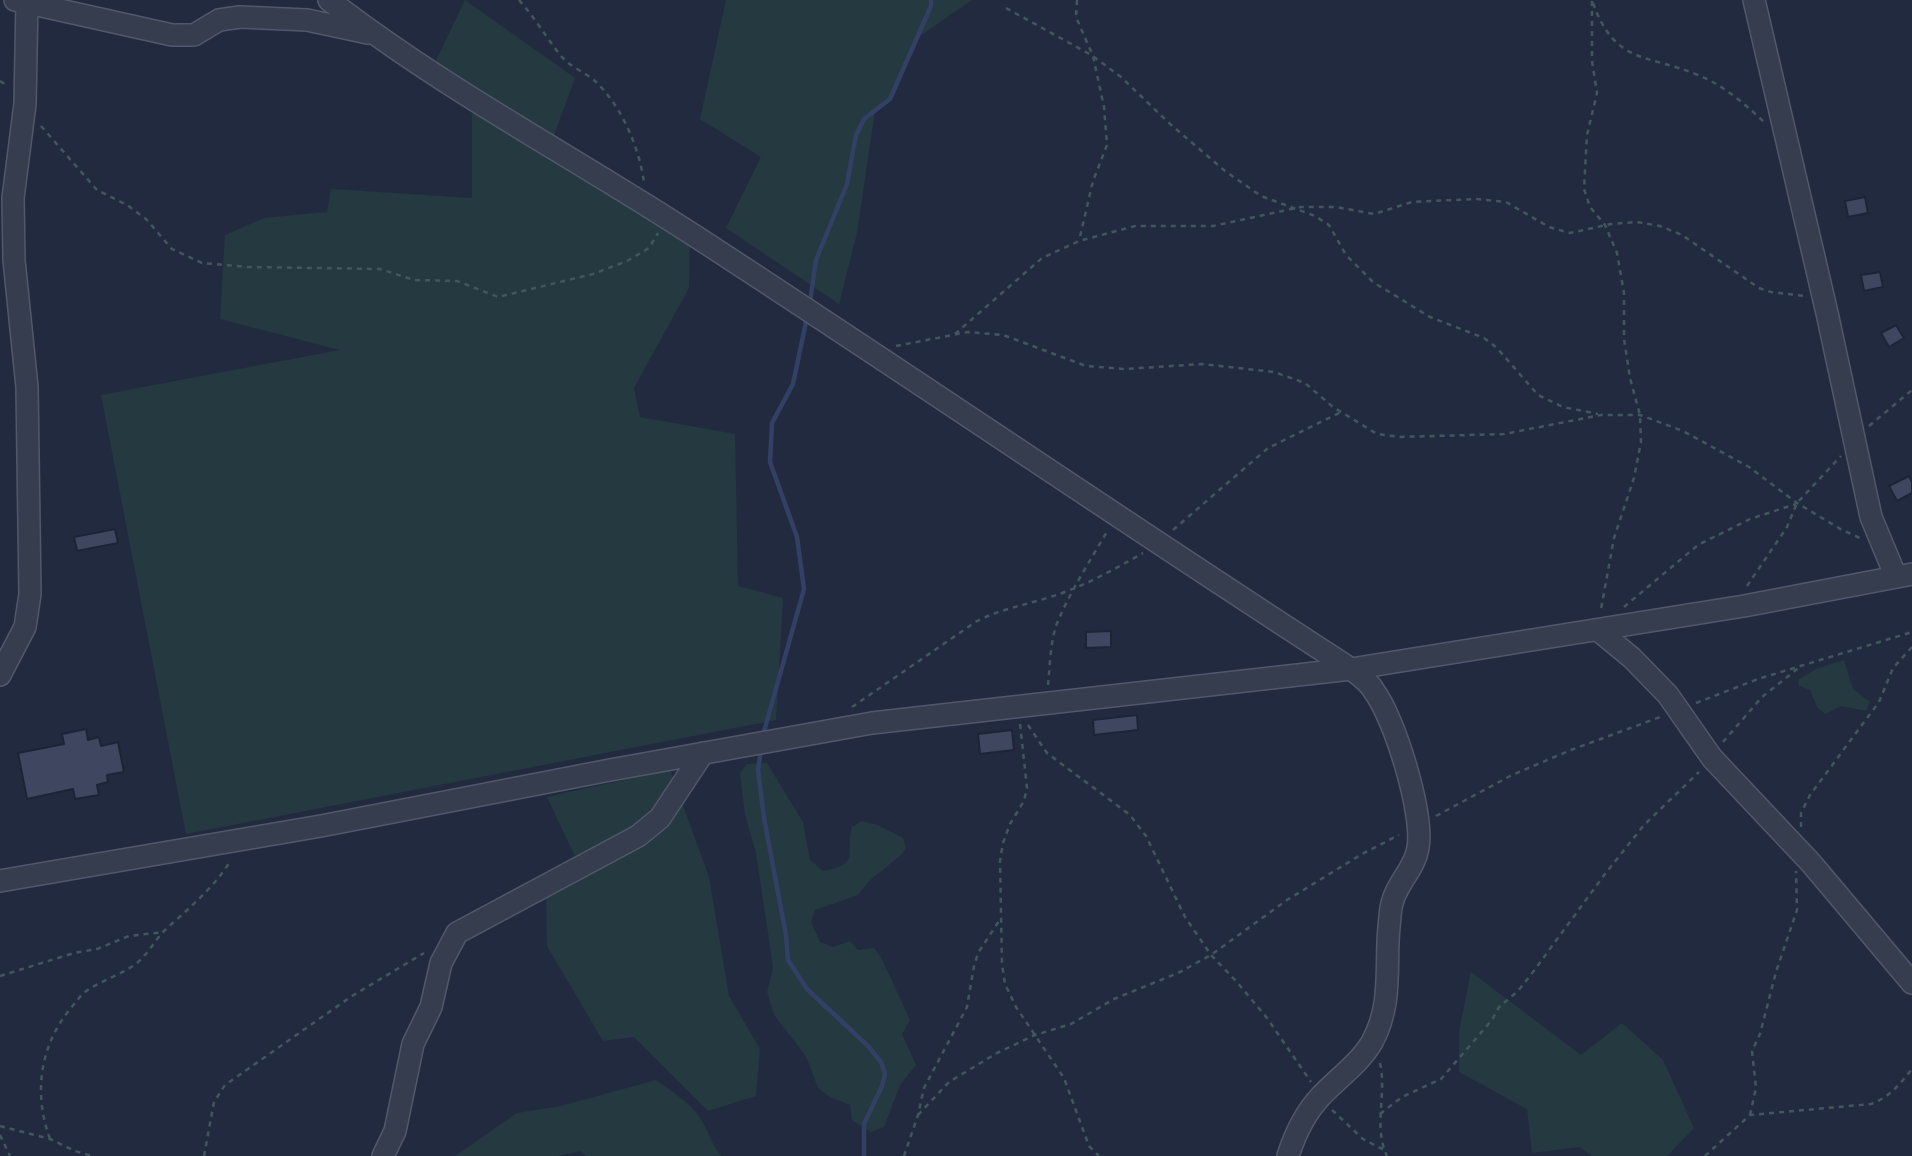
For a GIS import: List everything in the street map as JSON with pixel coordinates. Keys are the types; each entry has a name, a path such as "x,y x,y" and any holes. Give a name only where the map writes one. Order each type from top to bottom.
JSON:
{"street":[{"path":"329,0 374,34 525,132 668,219 872,351 1158,543 1351,668 1373,688 1384,706 1405,767 1420,824 1415,860 1393,899 1388,929 1386,1003 1374,1038 1366,1052 1321,1096 1297,1129 1288,1156"},
{"path":"0,881 244,839 872,723 1351,668 1732,608 1904,576 1882,547 1871,517 1824,298 1754,0"},
{"path":"0,675 25,627 30,594 27,387 14,260 13,198 25,104 22,1 172,35 194,35 219,20 240,17 307,20 374,34"},
{"path":"1598,630 1632,658 1668,695 1712,758 1811,863 1912,983"},
{"path":"383,1156 395,1131 413,1044 431,1007 441,962 457,933 638,836 660,818 703,753"}],"path":[{"path":"519,0 563,58 596,82 614,103 633,141 642,172 646,206"},
{"path":"1077,0 1076,17 1093,56 1104,107 1107,145 1093,181 1079,241"},
{"path":"1592,0 1600,22 1617,43 1635,56 1698,75 1747,106 1764,122"},
{"path":"1592,0 1592,61 1597,93 1587,135 1584,189 1590,207 1605,225 1617,253 1624,293 1624,339 1630,378 1640,415 1641,442 1637,466 1614,538 1598,630"},
{"path":"1006,8 1093,56 1121,77 1225,171 1261,196 1296,208 1329,225 1346,255 1373,282 1430,317 1485,338 1538,395 1563,407 1601,415"},
{"path":"0,80 11,88 97,190 127,205 146,219 172,249 202,263 248,267 380,269 414,280 457,281 498,297 593,274 627,261 649,248 668,219"},
{"path":"955,334 1042,258 1079,241 1135,226 1213,226 1296,208 1336,207 1374,214 1412,202 1475,199 1506,202 1549,227 1570,233 1605,225 1637,222 1660,226 1682,235 1759,288 1771,292 1824,298"},
{"path":"872,351 968,332 1003,335 1086,366 1125,369 1202,364 1274,372 1305,383 1341,412 1377,434 1401,437 1504,434 1601,415 1640,415 1683,431 1749,467 1797,503 1842,530 1882,547"},
{"path":"1732,608 1787,527 1797,503 1864,430 1912,390"},
{"path":"852,708 978,621 999,610 1074,589 1158,543 1268,448 1341,412"},
{"path":"1622,608 1698,545 1750,519 1797,503"},
{"path":"1047,704 1051,647 1056,627 1116,515"},
{"path":"1380,1114 1402,1097 1441,1079 1492,1020 1499,1007 1518,991 1644,825 1712,758 1762,697 1803,664"},
{"path":"1018,707 1027,788 1024,801 1003,842 1000,861 1002,964 1005,984 1016,1007 1063,1078 1088,1146 1099,1156"},
{"path":"1018,707 1032,733 1047,752 1130,815 1146,836 1185,917 1211,955 1237,981 1267,1018 1296,1064 1339,1118 1363,1139 1384,1150"},
{"path":"50,1139 42,1111 42,1082 52,1033 84,992 136,963 164,932 189,911 221,876 244,839"},
{"path":"904,1156 924,1088 967,1007 978,953 1002,918"},
{"path":"0,976 74,953 97,949 129,936 164,932"},
{"path":"204,1156 214,1102 225,1085 352,996 457,933"},
{"path":"1374,1038 1381,1070 1383,1093 1380,1114 1387,1156"},
{"path":"1704,1156 1751,1115 1871,1104 1895,1090 1912,1069"},
{"path":"0,1126 50,1139 92,1156"},
{"path":"0,1135 10,1156"},
{"path":"73,1156 75,1151"}],"shaded area":[{"path":"465,0 575,78 549,149 690,235 689,288 634,388 640,417 735,434 738,586 783,598 776,720 186,834 101,395 340,350 220,319 225,235 264,218 327,212 331,189 472,198 472,100 430,73"},
{"path":"726,0 972,0 917,38 890,99 875,111 857,233 839,304 726,228 761,157 700,119"},
{"path":"1844,660 1853,689 1870,702 1866,711 1841,706 1825,714 1817,707 1810,690 1799,686 1798,680 1816,669"},
{"path":"767,763 803,822 810,860 823,871 848,861 852,827 862,821 903,838 906,848 869,881 858,895 815,910 811,922 820,942 833,947 850,941 858,950 874,948 881,957 910,1020 902,1034 916,1065 900,1085 884,1127 871,1132 852,1120 850,1105 830,1097 818,1088 806,1056 774,1015 767,992 773,969 756,853 745,815 740,773 747,764"},
{"path":"670,770 709,877 729,996 760,1049 756,1096 708,1111 634,1037 603,1041 547,946 546,884 580,867 547,797"},
{"path":"1471,972 1581,1055 1622,1023 1663,1060 1694,1128 1667,1156 1592,1156 1579,1147 1532,1153 1527,1109 1459,1072 1459,1032"},
{"path":"656,1080 693,1109 721,1156 586,1156 580,1151 558,1156 455,1156 517,1113 561,1106"}],"building":[{"path":"1865,197 1868,213 1848,217 1845,201"},
{"path":"1880,272 1883,287 1864,291 1861,275"},
{"path":"1896,325 1904,338 1889,347 1881,333"},
{"path":"1909,476 1912,493 1897,501 1889,486"},
{"path":"115,529 118,543 77,551 74,537"},
{"path":"1111,631 1111,647 1086,648 1086,632"},
{"path":"1137,715 1138,730 1094,735 1093,720"},
{"path":"86,729 88,740 99,737 101,746 118,742 124,772 107,775 108,782 97,785 99,795 75,799 73,789 27,799 18,753 64,744 62,734"},
{"path":"1012,730 1014,750 980,754 978,734"}],"waterway":[{"path":"810,302 816,260 847,184 856,135 864,119 890,99 931,6 931,0"},
{"path":"763,735 804,589 797,537 770,462 772,423 793,384 807,317"},
{"path":"761,750 758,770 764,818 786,935 788,960 807,989 868,1046 881,1062 885,1074 864,1124 864,1156"}]}
